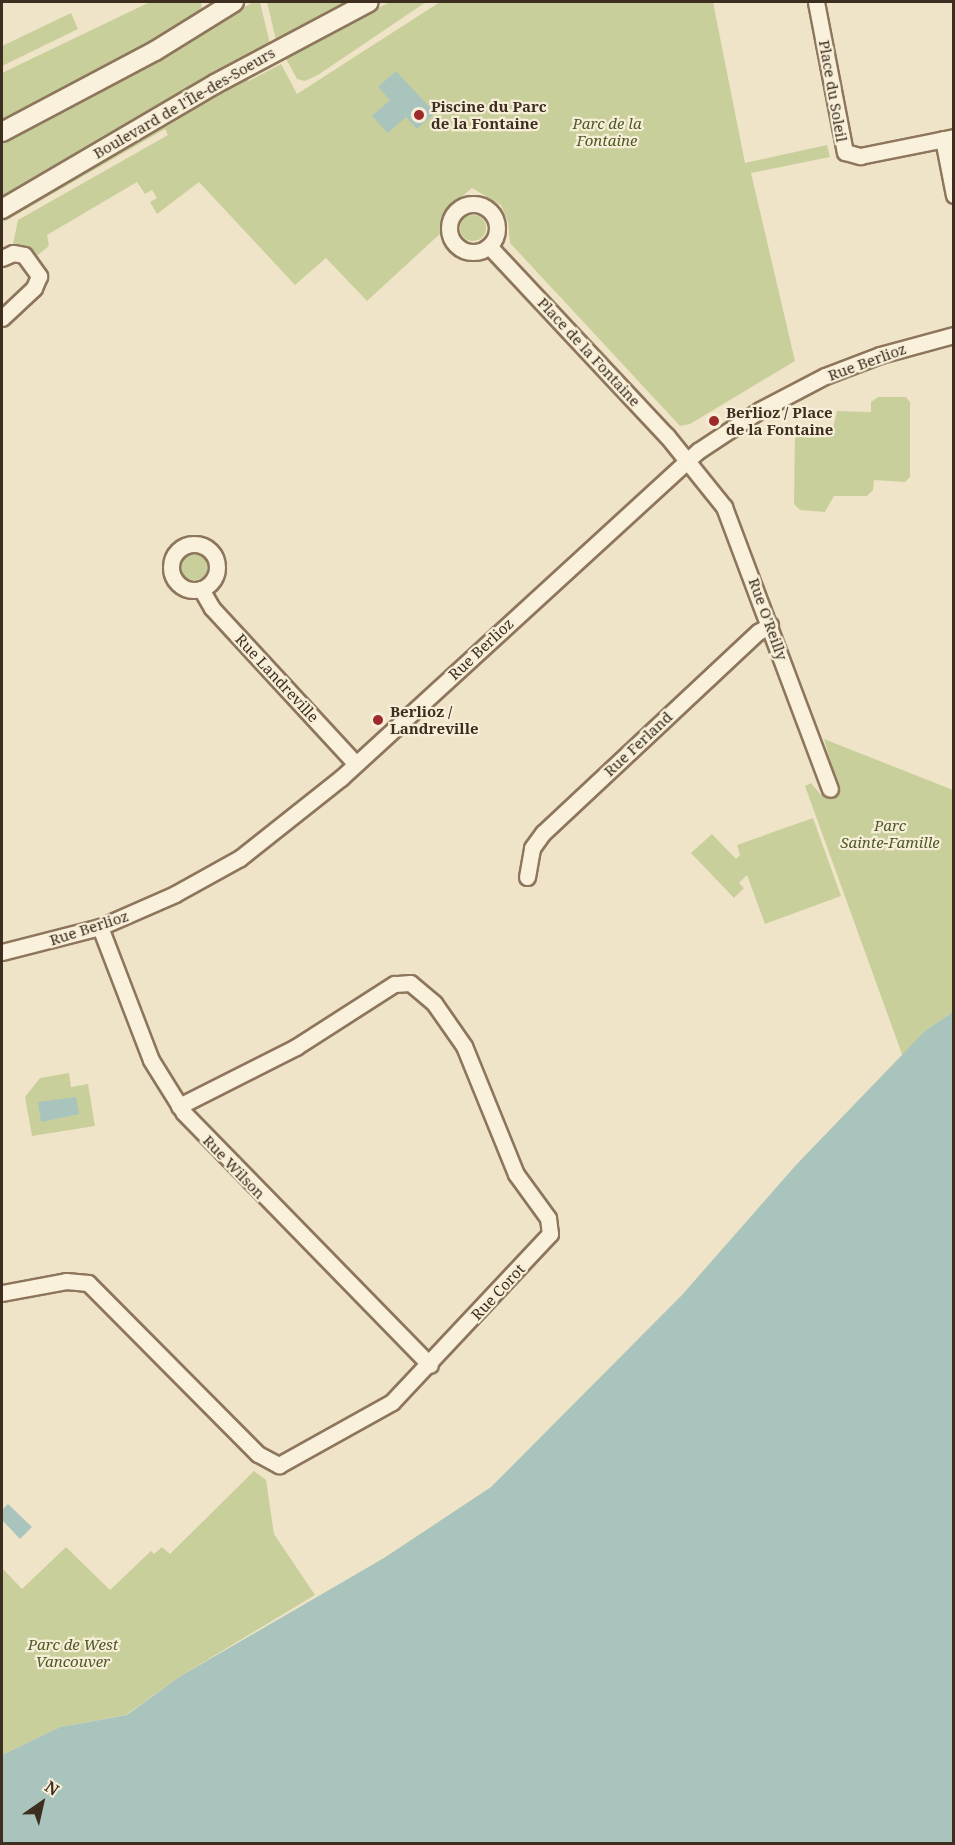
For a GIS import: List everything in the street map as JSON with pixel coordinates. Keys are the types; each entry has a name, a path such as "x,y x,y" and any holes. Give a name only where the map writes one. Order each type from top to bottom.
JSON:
{"street":[{"name":"Boulevard de l'Île-des-Soeurs","path":"2,209 215,84 369,2"},
{"name":"Place du Soleil","path":"816,2 845,152 854,157 948,138 954,195"},
{"path":"2,132 155,51 227,3"},
{"name":"Place de la Fontaine","path":"489,246 687,460"},
{"path":"2,258 13,253 24,255 39,276 34,288 2,318"},
{"name":"Rue Berlioz","path":"2,952 100,927 176,894 240,858 291,821 356,764 687,460 760,410 825,376 872,358 954,335"},
{"name":"Rue O'Reilly","path":"687,460 730,518 830,789"},
{"name":"Rue Landreville","path":"201,589 212,608 356,764"},
{"name":"Rue Ferland","path":"527,877 532,848 543,833 758,632 770,625"},
{"name":"Rue Wilson","path":"100,927 151,1059 179,1106 430,1365"},
{"name":"Rue Corot","path":"2,1293 66,1281 88,1283 273,1465 289,1461 380,1409 430,1365 545,1241 550,1226 516,1174 464,1046 421,989 406,982 394,984 296,1047 179,1106"}],"green space":[{"path":"150,2 201,2 202,9 150,44 2,121 2,73"},
{"path":"253,2 260,2 270,44 2,198 2,142 141,69"},
{"path":"267,2 350,2 276,40"},
{"path":"390,2 426,2 318,75 305,81 297,79 285,57"},
{"name":"Parc de la Fontaine","path":"440,2 713,2 745,163 827,145 830,157 751,173 795,361 690,424 680,426 510,243 508,222 501,205 472,188 447,209 442,232 367,301 326,258 295,285 199,182 157,214 150,202 157,198 152,190 145,194 137,182 47,235 49,246 38,255 13,244 18,220 168,135 165,129 2,223 6,217 246,78 249,81 281,64 297,94"},
{"path":"71,13 78,29 2,66 2,46"},
{"path":"473,215 482,219 486,228 482,237 473,241 464,237 460,228 464,219"},
{"path":"878,397 906,397 910,402 910,477 905,482 874,480 873,490 867,496 834,496 825,512 800,510 794,504 795,430 798,426 833,428 837,411 871,412 871,402"},
{"path":"194,552 204,556 208,566 204,576 194,580 184,576 180,566 184,556"},
{"name":"Parc Sainte-Famille","path":"824,739 953,790 953,1012 926,1030 903,1057 805,786 811,783 821,795 838,788"},
{"path":"813,818 841,896 765,924 747,875 739,883 744,888 734,898 691,853 712,834 736,859 740,855 737,845"},
{"path":"69,1073 71,1087 88,1084 95,1126 32,1136 25,1097 40,1078"},
{"name":"Parc de West Vancouver","path":"254,1471 266,1480 274,1534 315,1595 179,1677 126,1715 60,1727 2,1755 2,1568 22,1589 66,1547 110,1590 151,1551 154,1554 162,1547 170,1554"}],"water":[{"path":"396,71 435,113 417,129 406,117 388,133 372,116 390,100 378,87"},
{"path":"953,1012 953,1843 2,1843 2,1755 60,1727 127,1715 179,1677 384,1558 491,1487 682,1295 796,1165 926,1030"},
{"path":"76,1097 79,1114 41,1122 38,1102"},
{"path":"8,1504 32,1527 20,1539 2,1520 2,1510"}],"place":[{"name":"Piscine du Parc de la Fontaine","path":"419,115"},
{"name":"Berlioz / Place de la Fontaine","path":"714,421"},
{"name":"Berlioz / Landreville","path":"378,720"}]}
